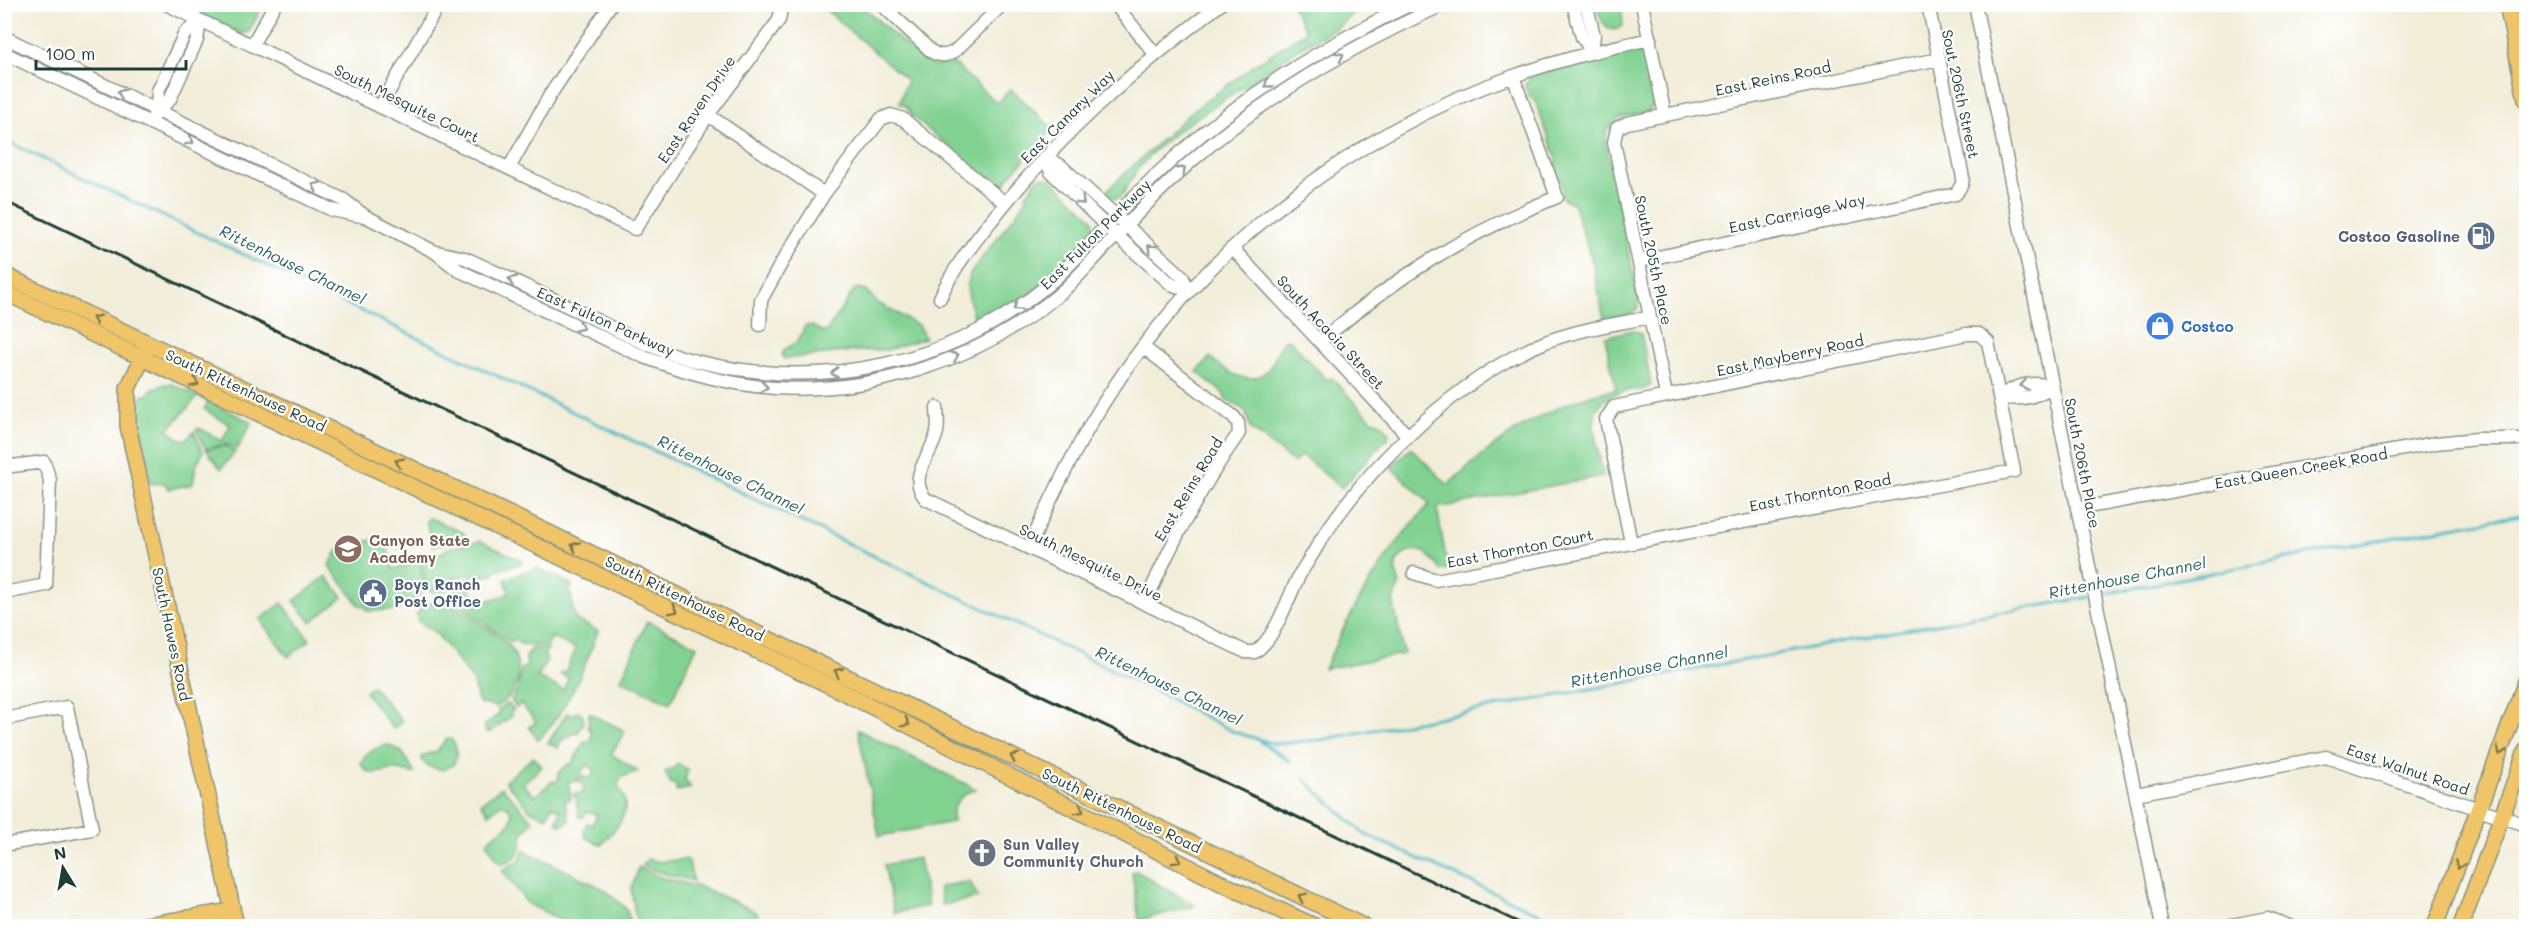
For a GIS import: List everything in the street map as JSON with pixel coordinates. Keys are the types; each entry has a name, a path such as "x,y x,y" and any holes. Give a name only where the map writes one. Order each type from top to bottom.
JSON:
{"main road":[{"path":"2507,4 2526,100"},
{"name":"South Rittenhouse Road","path":"4,275 625,578 1227,886 1314,927"},
{"name":"South Rittenhouse Road","path":"4,292 142,358 625,578 1363,927"},
{"name":"South Hawes Road","path":"149,344 128,388 128,426 234,919"},
{"path":"2435,927 2526,681"},
{"path":"2461,927 2526,751"},
{"path":"1227,886 1236,866"},
{"path":"140,927 234,919"}],"street":[{"name":"South Mesquite Court","path":"166,4 635,229"},
{"path":"252,45 275,4"},
{"path":"380,107 440,4"},
{"path":"509,168 550,95 611,4"},
{"path":"881,4 939,56 948,56 955,51 1003,4"},
{"path":"1115,4 1155,54"},
{"name":"East Canary Way","path":"940,297 951,276 1005,203 1045,157 1109,93 1155,54 1221,4"},
{"name":"East Fulton Parkway","path":"435,252 465,258 629,336 698,362 757,372 827,374 858,370 917,356 988,325 1051,283 1188,146 1279,76 1347,36 1411,4"},
{"name":"East Fulton Parkway","path":"4,37 344,200 365,216 435,252 458,270 644,357 686,372 737,384 775,388 810,388 844,386 909,373 971,350 1008,330 1058,295 1195,158 1286,88 1370,39 1444,4"},
{"path":"1573,4 1582,37 1592,52"},
{"path":"1586,4 1594,35 1592,52"},
{"path":"1642,4 1665,115"},
{"name":"Sout 206th Street","path":"1928,4 1963,178 1960,189"},
{"name":"South 206th Place","path":"1975,4 2162,927"},
{"name":"East Raven Drive","path":"635,229 708,115 778,20 783,6"},
{"path":"150,122 157,109 158,91 185,33 200,21"},
{"path":"1029,549 1052,495 1081,440 1109,394 1143,347 1189,291 1232,248 1274,212 1319,178 1365,148 1412,121 1462,97 1513,76 1592,52 1650,39"},
{"name":"East Fulton Parkway","path":"4,53 332,210 365,216"},
{"name":"East Reins Road","path":"1616,130 1627,123 1939,59"},
{"path":"1320,342 1363,306 1427,261 1505,218 1557,197 1513,76"},
{"path":"708,115 825,194"},
{"path":"760,325 761,300 782,262 825,194 881,119 891,115 903,119 1005,203"},
{"name":"South 205th Place","path":"1616,130 1614,142 1666,395"},
{"path":"1045,157 1060,165 1111,221 1117,235 1171,284 1189,291"},
{"name":"East Carriage Way","path":"1639,261 1951,197 1960,189"},
{"path":"1111,221 1126,225 1182,276 1189,291"},
{"name":"South Acacia Street","path":"1232,248 1408,436"},
{"path":"1408,436 1449,401 1522,353 1573,333 1650,317"},
{"name":"East Mayberry Road","path":"1631,543 1607,424 1609,411 1619,405 1967,334 1979,334 1988,342 1999,397"},
{"name":"East Reins Road","path":"1143,347 1238,423 1239,433 1215,467 1189,511 1165,557 1145,604"},
{"path":"1999,397 2014,387 2037,383 2052,386"},
{"name":"East Thornton Road","path":"1631,543 2014,471 1999,397"},
{"name":"South Mesquite Drive","path":"937,407 937,431 917,480 918,491 926,499 1246,652 1255,652 1267,639 1300,575 1327,532 1356,491 1408,436"},
{"name":"East Queen Creek Road","path":"2077,509 2436,443 2477,439 2526,439"},
{"path":"4,467 44,462 50,480 46,585 4,593"},
{"name":"East Thornton Court","path":"1414,573 1436,580 1631,543"},
{"path":"4,718 67,707 92,829 4,846"},
{"name":"East Walnut Road","path":"2136,794 2326,757 2526,825"},
{"path":"2227,927 2268,918 2289,927"}],"green space":[{"path":"179,5 263,5 249,32 243,34"},
{"path":"820,5 861,5 922,60 936,66 953,63 997,103 1011,89 1053,129 1008,178 1005,185 998,187 913,117 906,106 899,103 907,80"},
{"path":"1358,5 1340,25 1284,58 1171,136 1143,163 1122,196 1115,199 1104,193 1191,112 1257,63 1304,33 1305,29 1292,6"},
{"path":"1596,5 1621,5 1623,26 1617,29 1608,28 1599,15"},
{"path":"1637,48 1642,51 1645,58 1654,104 1648,112 1619,118 1606,132 1606,141 1639,303 1638,308 1631,314 1604,319 1592,261 1573,203 1562,198 1563,192 1556,158 1535,101 1529,96 1525,85 1531,77 1579,62"},
{"path":"1041,177 1051,179 1093,219 1094,229 1088,239 1044,282 975,326 967,288 970,274 1028,198 1026,195 1037,179"},
{"path":"858,288 866,291 878,303 918,325 925,338 887,350 853,351 784,359 782,355 785,349 797,342 805,326 812,326 823,332 827,331 854,290"},
{"path":"1632,330 1641,333 1651,384 1645,389 1613,395 1602,402 1596,412 1595,435 1603,476 1437,508 1448,570 1441,570 1425,552 1414,550 1404,554 1397,561 1395,569 1400,584 1393,601 1404,654 1324,669 1370,582 1398,542 1430,504 1391,467 1411,448 1448,485 1505,438 1546,413 1592,395 1616,389 1605,337"},
{"path":"1289,339 1327,380 1332,378 1372,420 1381,423 1389,432 1388,440 1383,442 1342,488 1301,455 1294,463 1250,428 1246,413 1226,400 1223,393 1197,372 1210,357 1233,374 1250,378 1259,376 1273,362 1283,341"},
{"path":"165,384 172,384 198,396 168,430 178,438 185,440 194,432 203,452 196,466 193,484 169,489 164,483 151,484 136,406 138,399 142,399 143,395 147,396 151,390"},
{"path":"200,397 252,422 237,449 225,444 206,449 196,430 199,428 222,441 230,425 204,409 208,403"},
{"path":"225,446 235,452 221,469 207,451"},
{"path":"430,518 464,533 466,539 433,546 426,521"},
{"path":"375,539 380,546 387,546 393,569 419,561 425,589 419,596 413,598 411,606 392,610 367,611 364,606 359,605 329,566 338,550"},
{"path":"480,541 521,560 522,563 493,571 494,575 460,576 450,583 447,590 435,592 427,590 421,559 436,556 449,548"},
{"path":"537,568 572,585 570,590 575,619 598,631 581,675 566,703 538,740 529,727 536,722 521,704 516,708 511,700 518,690 521,669 527,666 526,656 531,649 548,648 544,655 547,660 538,677 563,690 569,678 560,674 566,671 576,649 552,637 547,645 535,646 518,643 515,640 510,641 460,606 461,602 453,592 458,580 479,579 469,583 476,604 509,594 505,579"},
{"path":"326,576 343,597 311,622 294,601"},
{"path":"436,601 447,603 463,611 497,634 514,653 518,666 516,686 511,694 496,707 479,703 472,679 436,633 418,621 417,614 423,605"},
{"path":"282,603 310,640 288,657 260,620"},
{"path":"647,621 697,646 670,703 621,680"},
{"path":"373,686 402,722 393,729 365,692"},
{"path":"507,703 514,710 510,713 512,716 490,732 486,732 484,726 499,714 498,710"},
{"path":"567,713 571,715 582,713 584,722 577,734 573,732 570,737 561,740 558,748 548,743"},
{"path":"589,713 623,730 624,734 611,754 638,771 622,777 618,783 625,801 624,814 602,845 586,838 584,831 587,823 592,825 597,815 587,811 584,817 579,817 576,798 573,794 584,792 582,781 577,782 583,775 590,779 595,771 587,764 576,780 568,782 571,799 565,800 569,821 561,825 557,822 561,810 552,806 547,817 530,810 505,781 533,757 542,767 523,783 533,795 559,779 558,774 568,764 571,765 585,741 590,741 592,733 588,727"},
{"path":"858,730 976,789 957,801 952,816 953,822 879,836"},
{"path":"446,739 451,739 456,748 453,765 443,770 427,766 422,756 437,751"},
{"path":"389,745 402,752 415,773 395,770 371,773 364,768 361,763 369,753"},
{"path":"678,763 688,770 685,779 691,788 676,791 676,784 671,784 665,772 674,768"},
{"path":"502,787 533,821 523,833 521,847 516,857 503,864 498,861 487,843 490,838 510,824 512,813 508,807 501,804 489,814 481,803"},
{"path":"524,850 606,890 627,910 631,926 576,926 528,904 502,870 519,861"},
{"path":"919,858 928,906 894,913 884,865"},
{"path":"648,859 659,862 686,859 689,862 693,881 658,872 642,865"},
{"path":"639,867 659,877 703,888 753,910 758,915 753,926 637,926 631,889"},
{"path":"1135,871 1195,906 1139,920 1132,873"},
{"path":"970,881 978,898 942,905 939,887"}],"waterway":[{"name":"Rittenhouse Channel","path":"4,140 1152,689 1234,732 1275,744 1320,740 2091,597"},
{"name":"Rittenhouse Channel","path":"2098,595 2526,514"},
{"path":"1259,741 1290,761"},
{"path":"1304,779 1364,834 1567,926"}],"railway":[{"path":"4,201 1526,926"}],"place":[{"name":"Costco Gasoline","path":"2481,236"},
{"name":"Costco","path":"2160,326"},
{"name":"Canyon State Academy","path":"348,549"},
{"name":"Boys Ranch Post Office","path":"373,593"},
{"name":"Sun Valley Community Church","path":"982,853"}]}
